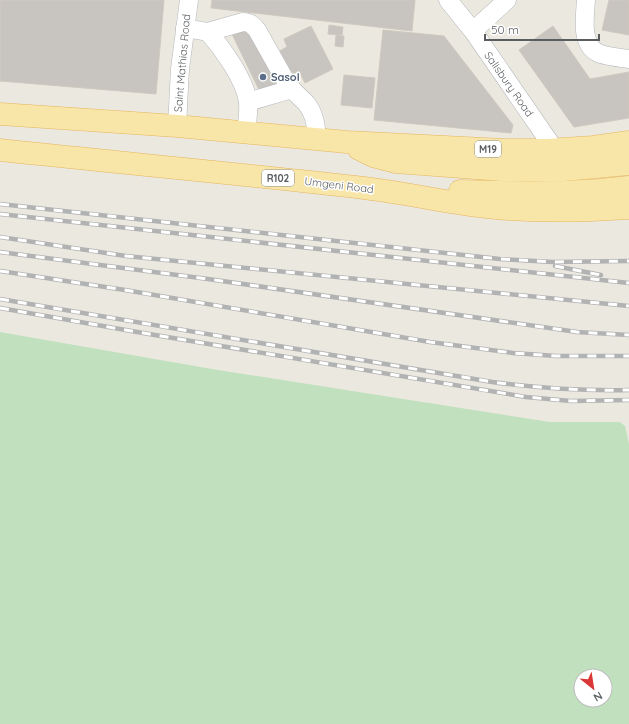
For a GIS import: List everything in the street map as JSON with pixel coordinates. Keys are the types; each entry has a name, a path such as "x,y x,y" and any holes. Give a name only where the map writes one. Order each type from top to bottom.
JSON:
{"main road":[{"path":"0,114 177,126 347,142 373,156 396,162 422,165 502,170 553,171 629,164"},
{"name":"M19","path":"347,142 504,150 555,150 594,147 629,142"},
{"name":"Umgeni Road","path":"0,150 375,189 449,202 496,208 531,210 629,208"},
{"path":"375,189 547,193 629,187"}],"street":[{"name":"Saint Mathias Road","path":"177,126 180,69 189,0"},
{"name":"Salisbury Road","path":"448,0 473,31 555,150"},
{"path":"473,31 507,0"},
{"path":"586,0 585,35 590,46 598,53 629,60"},
{"path":"185,28 208,32 243,22 248,22 253,25 292,89 311,110 315,118 317,139"},
{"path":"208,32 218,44 243,84 248,102 246,133"},
{"path":"248,102 292,89"}],"green space":[{"path":"0,332 212,369 550,422 620,422 625,426 629,444 629,724 0,724"}],"building":[{"path":"0,0 164,0 156,94 0,81"},
{"path":"212,0 415,0 412,31 211,8"},
{"path":"609,0 629,0 629,35 602,30"},
{"path":"248,23 266,58 287,47 284,39 311,26 333,69 305,83 299,71 276,82 276,84 260,92 231,32"},
{"path":"329,25 343,27 342,35 328,34"},
{"path":"553,26 590,79 629,72 629,118 574,127 519,50"},
{"path":"383,30 444,36 513,125 511,133 374,120"},
{"path":"336,35 344,36 343,47 335,46"},
{"path":"344,75 375,78 372,108 341,105"}],"railway":[{"path":"0,204 500,259 553,262 629,261"},
{"path":"0,214 629,283"},
{"path":"0,237 126,256 629,306"},
{"path":"0,252 208,279 577,332 629,335"},
{"path":"555,266 601,275"},
{"path":"0,271 125,290 430,342 513,353 556,356 629,356"},
{"path":"0,299 492,382 560,389 629,390"},
{"path":"0,308 526,397 571,401 629,400"}],"place":[{"name":"Sasol","path":"263,77"}]}
